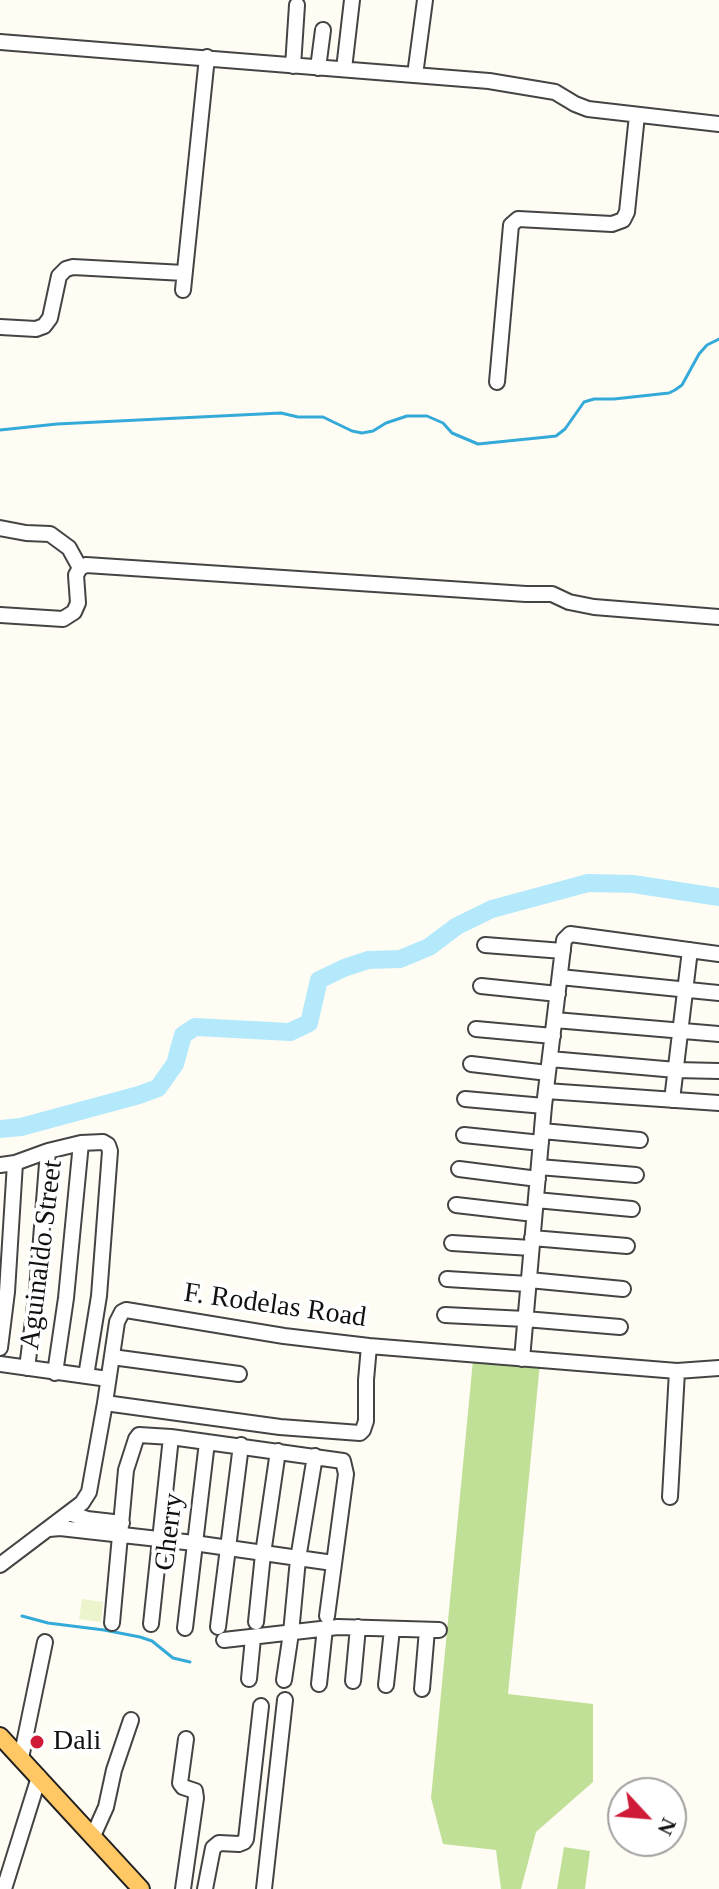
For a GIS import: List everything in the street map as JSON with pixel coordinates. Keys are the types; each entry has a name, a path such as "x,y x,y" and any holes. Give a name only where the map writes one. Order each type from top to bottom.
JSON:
{"main road":[{"path":"0,1736 141,1889"}],"street":[{"path":"344,69 352,0"},
{"path":"415,75 425,0"},
{"path":"293,66 297,5"},
{"path":"318,68 323,30"},
{"path":"0,42 489,81 555,92 588,109 719,122"},
{"path":"183,290 207,57"},
{"path":"497,382 511,225 518,219 612,224 623,220 627,212 637,115"},
{"path":"0,327 36,329 44,326 50,318 59,276 66,269 184,273"},
{"path":"0,528 50,534 69,548 80,568"},
{"path":"0,615 63,619 74,612 78,603 76,575 86,565 552,594 569,602 594,607 719,617"},
{"path":"522,1359 541,1137 564,940 570,934 719,954"},
{"path":"485,945 563,951"},
{"path":"672,1100 690,950"},
{"path":"560,977 719,993"},
{"path":"481,986 558,994"},
{"path":"555,1020 719,1034"},
{"path":"476,1029 553,1036"},
{"path":"471,1064 719,1071"},
{"path":"465,1099 719,1103"},
{"path":"464,1135 640,1140"},
{"path":"0,1348 7,1292 7,1164 81,1143 103,1142 110,1151 99,1296 86,1376"},
{"name":"Aguinaldo Street","path":"55,1373 66,1298 81,1143"},
{"path":"27,1368 37,1290 48,1151"},
{"path":"459,1169 636,1175"},
{"path":"456,1205 632,1209"},
{"path":"452,1243 627,1246"},
{"path":"447,1279 623,1289"},
{"name":"F. Rodelas Road","path":"0,1565 82,1503 89,1492 117,1322 126,1310 284,1336 369,1346 677,1371 719,1368"},
{"path":"445,1315 620,1327"},
{"path":"105,1403 280,1427 360,1433 366,1421 369,1346"},
{"path":"112,1357 239,1374"},
{"path":"0,1364 108,1379"},
{"path":"670,1497 677,1371"},
{"path":"112,1623 126,1470 139,1435 241,1445 343,1461 344,1493 319,1684"},
{"path":"151,1624 171,1437"},
{"name":"Cherry","path":"185,1628 207,1442"},
{"path":"241,1445 221,1634 253,1638 291,1633 326,1622 358,1627 433,1630 422,1689"},
{"path":"256,1622 278,1451"},
{"path":"284,1680 298,1559 315,1456"},
{"path":"69,1513 160,1539 333,1563"},
{"path":"49,1529 122,1529"},
{"path":"353,1681 358,1627"},
{"path":"386,1685 392,1629"},
{"path":"249,1679 253,1638"},
{"path":"21,1758 45,1642"},
{"path":"264,1889 285,1700"},
{"path":"205,1889 213,1848 219,1843 239,1844 246,1839 261,1706"},
{"path":"93,1836 106,1807 114,1770 131,1720"},
{"path":"183,1889 196,1798 195,1791 180,1783 186,1739"},
{"path":"4,1889 39,1777"}],"green space":[{"path":"473,1360 540,1363 508,1694 593,1704 593,1782 536,1832 521,1889 501,1889 496,1850 443,1844 431,1798"},
{"path":"82,1599 103,1602 101,1622 79,1619"},
{"path":"564,1847 590,1851 585,1889 557,1889"}],"waterway":[{"path":"0,430 57,424 281,413 323,417 362,433 407,416 427,416 443,423 452,433 478,444 556,436 565,429 584,402 675,390 682,385 699,354 719,339"},
{"path":"0,1129 21,1127 158,1088 175,1064 183,1035 195,1027 290,1032 309,1023 319,980 368,960 400,959 429,947 457,926 492,909 588,883 633,884 719,897"},
{"path":"22,1616 140,1637 152,1641 173,1658 190,1662"}],"place":[{"name":"Dali","path":"37,1742"}]}
